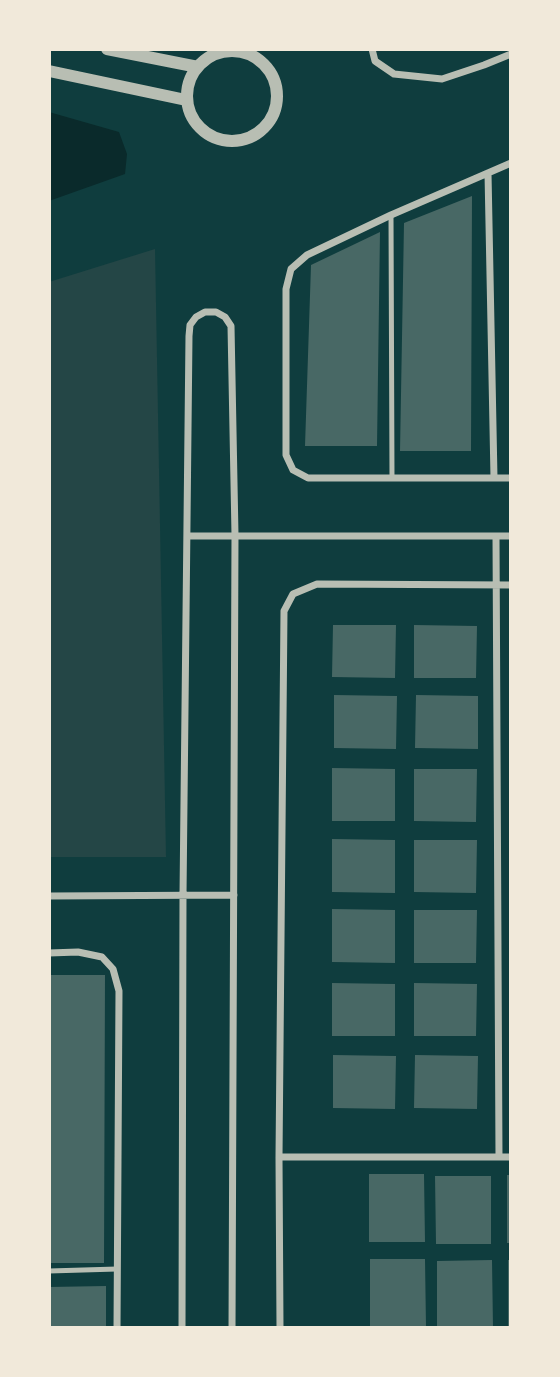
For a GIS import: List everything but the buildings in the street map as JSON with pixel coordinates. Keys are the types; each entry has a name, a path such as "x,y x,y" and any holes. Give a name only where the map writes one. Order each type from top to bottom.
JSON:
{"street":[{"path":"107,49 198,66"},
{"path":"266,49 266,66"},
{"path":"372,49 375,61 394,74 442,79 511,54"},
{"path":"231,50 244,52 266,66 274,80 277,95 275,110 267,124 256,134 242,140 226,141 199,128 190,115 186,100 187,85 198,66 219,51 231,50"},
{"path":"49,71 186,100"},
{"path":"511,163 307,255 291,269 286,289 286,454 293,470 309,478 511,478"},
{"path":"488,173 494,478"},
{"path":"182,1328 183,895 190,326 196,317 205,312 216,312 225,317 231,326 235,535 232,1328"},
{"path":"187,536 511,536"},
{"path":"496,536 499,1157"},
{"path":"280,1328 284,611 293,594 317,584 511,585"},
{"path":"49,896 234,895"},
{"path":"49,953 78,952 102,957 113,969 119,991 117,1328"},
{"path":"279,1157 511,1157"}],"lane":[{"path":"391,215 391,478"},
{"path":"49,1271 117,1269"}],"shaded area":[{"path":"49,112 119,132 127,154 125,174 49,201"},
{"path":"155,249 166,857 49,857 49,282"}]}
